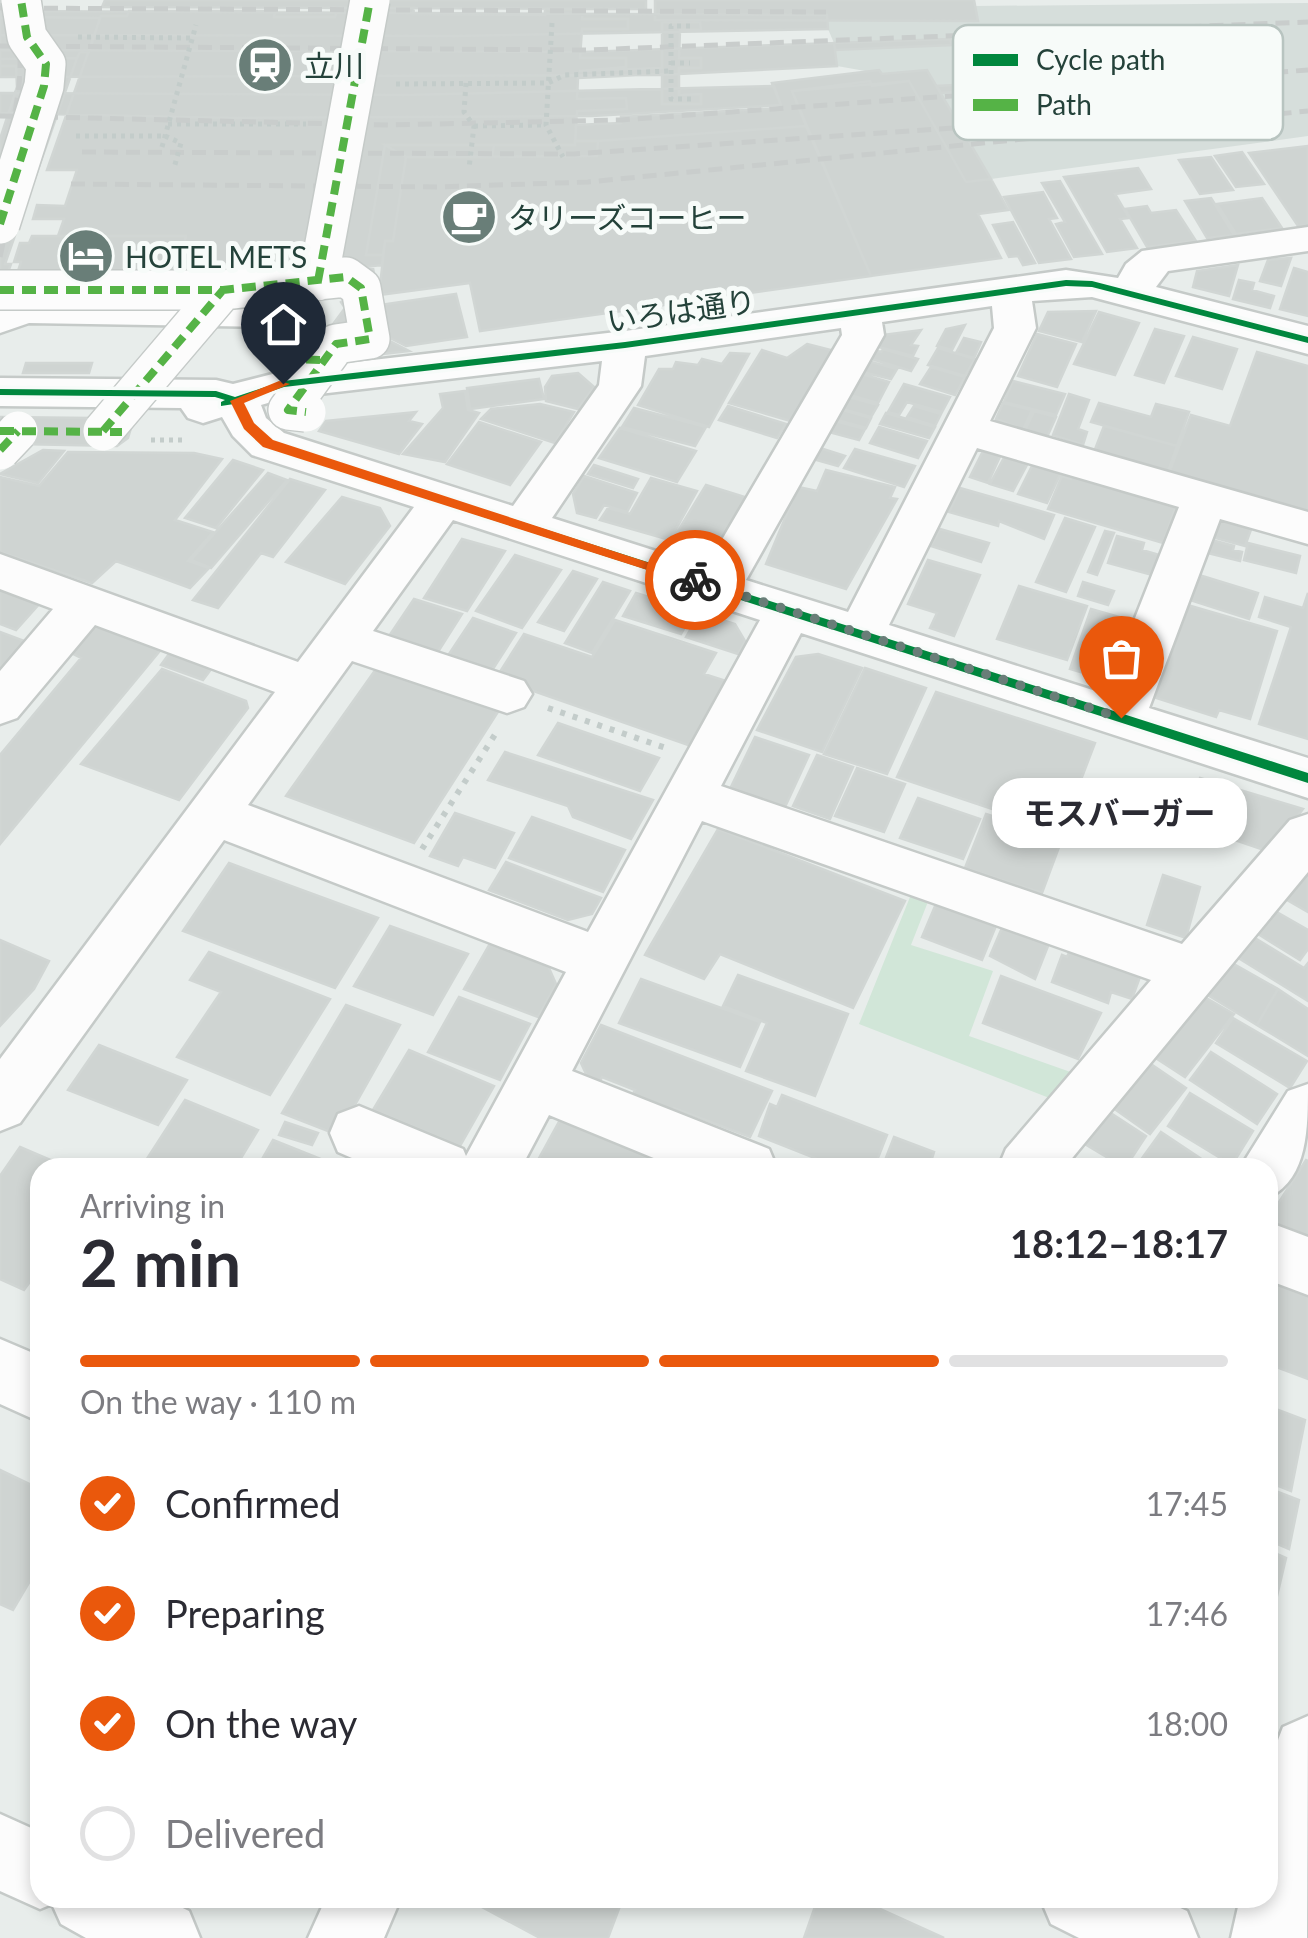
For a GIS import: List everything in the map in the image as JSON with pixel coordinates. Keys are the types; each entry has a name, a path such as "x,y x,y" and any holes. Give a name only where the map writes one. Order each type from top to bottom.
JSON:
{"street":[{"path":"0,224 44,86 46,64 26,37 21,0"},
{"path":"323,289 370,0"},
{"path":"1134,294 1140,273 1156,260 1308,239"},
{"path":"2,301 24,310 227,300 323,289 346,278 361,288 370,339 336,344 310,389"},
{"name":"いろは通り","path":"5,419 170,410 236,401 283,384 310,389 1066,282 1134,294 1308,340"},
{"path":"2,301 136,285 278,313 305,326 316,346 310,389"},
{"path":"861,634 1015,328 1010,290"},
{"path":"0,344 194,341 237,328 242,320 227,300"},
{"path":"5,419 121,432 227,300"},
{"path":"718,588 863,335 859,311"},
{"path":"524,525 620,386 625,344"},
{"path":"236,401 248,426 268,444 1308,778"},
{"path":"964,429 1308,528"},
{"path":"1121,718 1205,498"},
{"path":"0,1105 444,499"},
{"path":"0,571 308,685"},
{"path":"0,704 87,602"},
{"path":"495,1158 789,610"},
{"path":"342,639 513,709"},
{"path":"699,779 1130,931 1192,971"},
{"path":"214,814 601,960"},
{"path":"1043,1158 1308,834"},
{"path":"536,1083 723,1158"},
{"path":"1277,1158 1308,1110"},
{"path":"359,1133 418,1158"},
{"path":"1278,1254 1308,1266"},
{"path":"0,1370 30,1385"},
{"path":"1278,1895 1308,1752"},
{"path":"0,1851 30,1867"},
{"path":"105,1908 162,1938"},
{"path":"346,1938 360,1908"},
{"path":"1098,1908 1160,1938"},
{"path":"1269,1938 1275,1908"}],"path":[{"path":"552,23 546,125 562,156"},
{"path":"162,147 196,25"},
{"path":"690,26 671,26 670,71 671,99 690,99"},
{"path":"94,37 193,38"},
{"path":"671,63 690,63"},
{"path":"415,84 548,83 565,75 670,71"},
{"path":"466,83 464,112 474,126 469,168"},
{"path":"168,124 288,124"},
{"path":"474,126 546,125"},
{"path":"76,136 164,136 180,143 174,168"},
{"path":"398,884 513,709 699,779"}],"shaded area":[{"path":"1308,3 1308,136 1283,139 1283,25 953,25 953,85 937,86 927,70 882,74 837,66 835,50 951,45 950,39 834,43 828,20 977,21 975,6"},
{"path":"953,92 953,114 941,93"},
{"path":"968,140 1279,140 991,179"}],"green space":[{"path":"914,887 931,894 911,945 993,971 969,1036 1079,1075 1057,1101 859,1024"}],"building":[{"path":"0,0 38,0 36,17 100,18 89,52 80,52 77,58 5,264 11,264 6,278 373,268 386,339 409,351 348,358 275,374 277,363 283,363 285,355 311,354 345,308 341,302 355,293 235,304 131,428 128,438 117,446 18,444 0,463 0,417 92,418 191,303 0,299 0,139 17,87 16,66 0,66"},
{"path":"105,0 646,0 646,9 102,7"},
{"path":"655,0 974,0 978,21 655,20"},
{"path":"338,8 414,8 413,14 545,15 545,9 583,9 582,19 628,19 628,29 582,29 580,58 626,58 626,67 579,71 662,68 662,22 700,22 701,30 680,30 679,58 701,58 701,68 679,68 679,95 701,94 701,104 662,104 662,74 578,78 577,99 626,98 627,109 577,111 575,145 385,145 366,255 383,255 382,265 343,270 178,269 186,236 58,236 64,219 33,219 37,205 65,206 77,170 47,170 101,16 127,16 129,11 275,11 274,17 335,17"},
{"path":"0,11 827,15 828,29 455,36 0,35"},
{"path":"0,18 100,18 89,52 80,52 77,58 0,59"},
{"path":"950,39 952,45 835,50 834,43"},
{"path":"834,43 837,66 658,75 0,77 0,50 584,52"},
{"path":"879,70 882,74 927,70 953,114 953,140 968,140 991,179 966,182 909,81 792,91 806,126 598,141 597,156 492,157 494,145 575,145 576,125 621,123 621,117 782,108 772,83"},
{"path":"870,81 872,86 909,81 966,182 991,179 1008,210 978,214 1001,258 871,276 792,91"},
{"path":"953,85 953,92 941,93 937,86"},
{"path":"774,86 781,105 592,116 231,118 0,113 0,93 404,95"},
{"path":"806,126 871,276 480,331 470,283 379,295 385,241 393,241 406,157 597,156 598,141"},
{"path":"575,141 598,141 597,156 492,157 494,145 575,145"},
{"path":"385,145 406,157 393,241 385,241 383,255 366,255"},
{"path":"385,145 494,145 492,157 406,157"},
{"path":"1308,146 1308,225 1298,226 1249,153"},
{"path":"1242,152 1264,184 1236,187 1215,156"},
{"path":"1211,157 1233,190 1200,194 1179,160"},
{"path":"1138,168 1151,189 1115,194 1129,218 1120,219 1137,248 1107,252 1064,177"},
{"path":"1060,181 1102,254 1074,257 1056,224 1065,222 1042,183"},
{"path":"1043,192 1057,218 1049,219 1071,259 1039,263 1004,197"},
{"path":"1211,198 1234,235 1207,238 1185,201"},
{"path":"1262,198 1282,228 1236,234 1217,204"},
{"path":"1147,206 1151,213 1176,210 1196,241 1147,247 1125,209"},
{"path":"1013,222 1035,263 1023,265 1018,256 1009,257 993,225"},
{"path":"32,236 186,236 175,280 15,280 21,262 14,262 20,243 29,243"},
{"path":"1291,258 1281,286 1260,281 1268,260"},
{"path":"1238,265 1229,296 1193,287 1197,271"},
{"path":"1294,268 1308,272 1308,316 1280,309"},
{"path":"1239,280 1254,283 1252,290 1274,296 1270,308 1233,299"},
{"path":"456,294 467,337 406,346 388,337 380,305"},
{"path":"1096,311 1082,342 1039,331 1048,312"},
{"path":"1099,312 1139,323 1115,375 1074,364"},
{"path":"965,325 952,350 937,346 946,329"},
{"path":"1155,329 1184,336 1164,383 1135,375"},
{"path":"921,330 911,345 918,346 913,356 871,345 876,336"},
{"path":"1037,334 1076,344 1057,387 1018,376"},
{"path":"1193,337 1237,349 1222,389 1176,376"},
{"path":"964,338 981,342 974,358 956,353"},
{"path":"807,344 831,350 834,355 794,422 729,403 762,350 787,358"},
{"path":"938,348 975,359 965,376 928,365"},
{"path":"870,349 918,359 911,371 865,357"},
{"path":"1257,352 1308,366 1308,513 1169,473 1191,415 1230,426"},
{"path":"730,353 749,354 709,427 638,405 659,369 673,369 676,362 698,365 702,359 722,364"},
{"path":"864,360 897,369 891,379 858,371"},
{"path":"26,363 92,363 89,373 23,373"},
{"path":"931,367 965,377 955,395 920,384"},
{"path":"578,373 594,387 578,409 546,401 545,387 552,376"},
{"path":"858,373 889,382 878,403 846,394"},
{"path":"539,379 544,399 470,409 467,388"},
{"path":"1013,381 1065,394 1056,415 1004,402"},
{"path":"904,384 950,397 942,412 907,402 899,415 888,412"},
{"path":"465,391 468,410 479,413 445,462 403,454 443,408 440,394"},
{"path":"1069,394 1089,400 1078,429 1087,432 1083,445 1053,435"},
{"path":"842,395 878,405 871,417 835,407"},
{"path":"1003,403 1032,410 1023,430 996,419"},
{"path":"1099,403 1151,417 1156,404 1189,412 1177,446 1091,422"},
{"path":"540,404 574,412 555,443 481,419 491,409"},
{"path":"728,406 786,424 777,438 719,420"},
{"path":"914,406 941,414 935,426 907,417"},
{"path":"634,408 706,427 695,446 622,427"},
{"path":"836,408 871,418 866,428 830,418"},
{"path":"1034,411 1056,417 1047,437 1025,431"},
{"path":"416,412 409,421 422,424 399,454 319,431 326,421"},
{"path":"886,413 935,427 929,438 880,424"},
{"path":"831,420 865,429 859,440 825,431"},
{"path":"479,422 541,442 510,485 447,464"},
{"path":"1104,426 1177,446 1168,472 1094,452"},
{"path":"879,427 927,441 918,458 870,443"},
{"path":"620,428 696,451 677,482 599,458"},
{"path":"820,448 845,456 838,466 813,459"},
{"path":"855,449 915,466 904,487 844,468"},
{"path":"992,449 1002,452 988,483 970,477 982,453"},
{"path":"43,450 64,451 38,483 0,474"},
{"path":"68,452 194,453 222,459 175,520 213,532 188,561 209,568 190,588 116,561 92,583 0,552 0,477 39,486"},
{"path":"1006,454 1029,461 1013,491 990,484"},
{"path":"233,460 263,470 216,528 185,518"},
{"path":"1034,462 1062,470 1047,503 1018,494"},
{"path":"594,465 638,479 633,488 588,474"},
{"path":"826,470 895,487 890,498 897,499 846,589 766,564 798,487 817,491"},
{"path":"268,473 287,480 211,568 191,560"},
{"path":"1074,473 1177,503 1163,543 1048,509 1062,476 1071,479"},
{"path":"584,476 637,493 627,512 604,505 596,518 577,513 573,494"},
{"path":"651,478 697,491 670,540 600,520 608,508 630,514"},
{"path":"290,479 325,490 273,557 261,553 218,608 193,600"},
{"path":"706,485 751,499 718,554 673,539"},
{"path":"960,488 1054,515 1044,539 999,521 998,526 949,512"},
{"path":"342,497 380,508 390,526 345,584 286,562"},
{"path":"1230,517 1253,524 1245,546 1208,536 1214,520"},
{"path":"1065,518 1095,527 1066,592 1036,582"},
{"path":"940,529 989,543 981,562 931,546"},
{"path":"1105,531 1114,533 1097,575 1088,572"},
{"path":"1117,536 1144,543 1142,550 1163,556 1156,576 1108,563"},
{"path":"462,539 505,551 467,611 424,598"},
{"path":"1208,539 1234,546 1233,550 1242,552 1240,561 1204,552"},
{"path":"1248,543 1300,556 1296,573 1244,560"},
{"path":"515,555 561,570 522,628 476,611"},
{"path":"928,560 980,575 954,636 930,628 937,613 908,604"},
{"path":"573,571 597,579 564,631 538,622"},
{"path":"1199,575 1258,593 1249,619 1190,600"},
{"path":"603,582 630,591 592,653 565,643"},
{"path":"1083,582 1114,591 1108,605 1078,596"},
{"path":"1019,586 1087,606 1067,660 997,639"},
{"path":"0,587 41,602 16,630 0,624"},
{"path":"636,593 694,611 681,634 623,616"},
{"path":"1308,593 1308,739 1259,724 1291,627 1259,617 1265,597 1303,608"},
{"path":"414,599 462,614 436,655 387,639"},
{"path":"1184,604 1277,631 1250,719 1219,710 1216,717 1150,696"},
{"path":"1091,609 1137,622 1117,683 1070,669"},
{"path":"700,613 735,624 745,641 738,654 686,637"},
{"path":"473,618 516,633 491,672 447,657"},
{"path":"615,620 716,653 704,674 726,681 691,746 496,678 524,634 592,657"},
{"path":"102,627 164,646 0,844 0,755 81,658 69,652 91,629"},
{"path":"0,632 27,642 0,674"},
{"path":"172,650 215,664 203,680 161,665"},
{"path":"818,654 862,668 822,752 757,730 796,657"},
{"path":"381,662 503,704 414,843 286,796"},
{"path":"865,668 926,688 887,774 824,754"},
{"path":"162,669 246,701 248,708 179,800 81,764"},
{"path":"936,692 1095,743 1061,832 897,777"},
{"path":"558,723 659,758 640,791 538,755"},
{"path":"755,737 809,755 785,807 730,789"},
{"path":"505,752 653,800 631,839 573,817 568,806 488,780"},
{"path":"817,755 853,767 830,819 793,806"},
{"path":"857,768 905,784 884,832 835,816"},
{"path":"1200,778 1303,809 1270,852 1182,822"},
{"path":"918,798 980,819 963,859 900,838"},
{"path":"455,813 514,833 495,868 463,857 458,866 430,856"},
{"path":"986,814 1062,839 1042,893 965,868"},
{"path":"532,817 625,850 603,892 509,858"},
{"path":"718,829 905,901 853,1008 720,954 704,979 645,955"},
{"path":"1308,860 1308,912 1280,896"},
{"path":"506,862 601,898 592,914 568,920 489,890"},
{"path":"229,863 378,918 335,988 183,931"},
{"path":"1163,875 1200,887 1186,938 1147,925"},
{"path":"938,899 998,921 982,960 922,937"},
{"path":"1275,911 1308,930 1308,949 1300,960 1258,934"},
{"path":"1004,923 1050,941 1035,979 990,956"},
{"path":"390,926 468,954 433,1015 354,986"},
{"path":"1250,935 1304,968 1308,963 1308,1001 1235,956"},
{"path":"0,940 49,961 34,989 0,1026"},
{"path":"492,940 545,959 556,984 538,1017 464,989"},
{"path":"1071,948 1141,974 1132,999 1111,992 1108,1003 1052,982 1062,955 1067,957"},
{"path":"209,952 330,999 270,1095 177,1057 221,992 190,980"},
{"path":"1225,959 1278,989 1257,1025 1203,992"},
{"path":"738,975 848,1014 815,1096 746,1071 767,1023 723,1006"},
{"path":"1001,976 1101,1013 1078,1059 983,1023"},
{"path":"641,979 760,1022 740,1067 619,1023"},
{"path":"1278,989 1308,1009 1308,1056 1257,1025"},
{"path":"1201,995 1234,1014 1185,1077 1151,1055"},
{"path":"459,997 530,1024 500,1080 428,1052"},
{"path":"346,1005 400,1025 338,1135 282,1113"},
{"path":"1233,1018 1307,1061 1290,1088 1216,1043"},
{"path":"601,1025 772,1091 750,1137 674,1108 671,1114 631,1098 635,1090 602,1077 599,1083 588,1078 581,1063"},
{"path":"99,1045 187,1080 158,1125 68,1090"},
{"path":"409,1050 494,1086 460,1146 373,1110"},
{"path":"1211,1052 1277,1094 1257,1124 1190,1080"},
{"path":"1145,1060 1186,1088 1150,1134 1109,1105"},
{"path":"1190,1093 1253,1131 1236,1158 1221,1158 1168,1126"},
{"path":"782,1095 887,1135 878,1158 815,1158 759,1136 770,1104 777,1107"},
{"path":"185,1100 258,1130 241,1158 147,1158"},
{"path":"1103,1108 1146,1136 1132,1158 1108,1158 1080,1141"},
{"path":"561,1118 658,1158 539,1158"},
{"path":"285,1122 318,1133 312,1145 279,1135"},
{"path":"1161,1132 1200,1158 1142,1158"},
{"path":"894,1137 934,1152 932,1158 886,1158"},
{"path":"273,1140 318,1158 263,1158"},
{"path":"20,1147 46,1158 30,1158 30,1282 24,1290 0,1279 0,1176"},
{"path":"1308,1161 1308,1243 1278,1232 1278,1204"},
{"path":"1278,1272 1308,1282 1308,1379 1278,1368"},
{"path":"1278,1410 1305,1420 1291,1491 1278,1486"},
{"path":"0,1470 30,1484 30,1581 13,1610 0,1604"},
{"path":"1278,1492 1299,1500 1289,1549 1278,1544"},
{"path":"1278,1554 1286,1558 1278,1592"},
{"path":"484,1908 619,1908 608,1938 540,1938"},
{"path":"814,1908 878,1908 944,1938 804,1938"}],"railway":[{"path":"6,0 9,8"},
{"path":"25,0 27,8"},
{"path":"0,8 9,8"},
{"path":"9,8 27,8"},
{"path":"9,8 19,46"},
{"path":"27,8 826,12"},
{"path":"27,8 38,46"},
{"path":"1231,25 1308,22"},
{"path":"38,46 587,50 953,36"},
{"path":"0,46 19,46"},
{"path":"13,116 19,87 19,46"},
{"path":"19,46 38,46"},
{"path":"31,117 39,79 38,46"},
{"path":"1283,72 1308,70"},
{"path":"31,117 388,125 621,120 953,96"},
{"path":"1283,113 1308,111"},
{"path":"0,116 13,116"},
{"path":"0,176 13,116"},
{"path":"13,116 31,117"},
{"path":"0,257 31,117"},
{"path":"82,152 574,154 953,128"},
{"path":"71,184 440,187 588,182 1014,140"}],"marked path":[{"path":"0,224 44,86 46,64 27,37 21,0"},
{"path":"318,281 370,0"},
{"path":"0,290 223,290 346,277 361,288 370,339 336,344 288,410 306,412"},
{"path":"103,431 223,290"},
{"path":"284,359 324,360"},
{"path":"0,431 122,432"},
{"path":"0,450 18,431"}],"cycle path":[{"path":"224,404 283,384 625,345 1066,283 1092,284 1308,340"},
{"path":"0,392 216,394 237,401 248,426 268,444 1308,778"}],"way so far":[{"path":"695,580 1121,718"}],"place":[{"name":"立川","path":"265,65"},
{"name":"タリーズコーヒー","path":"469,217"},
{"name":"HOTEL METS","path":"86,256"},
{"name":"モスバーガー","path":"1121,718"}],"route":[{"path":"283,384 236,401 248,426 268,444 695,580"}]}
